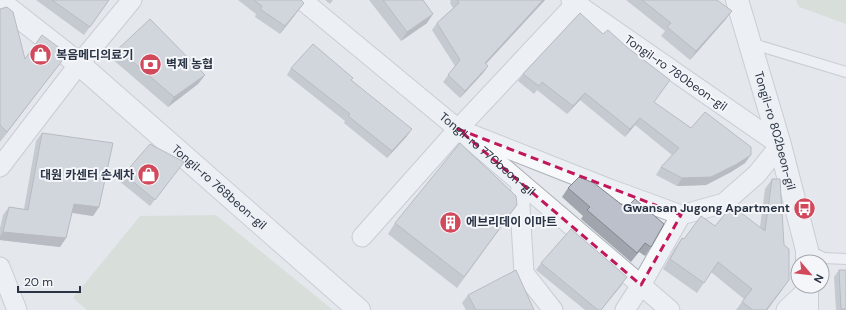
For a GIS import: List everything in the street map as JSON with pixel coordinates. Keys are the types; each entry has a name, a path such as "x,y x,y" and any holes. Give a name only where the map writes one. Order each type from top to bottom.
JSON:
{"street":[{"path":"0,167 79,64 132,0"},
{"name":"Tongil-ro 770beon-gil","path":"302,0 458,129 670,310"},
{"name":"Tongil-ro 802beon-gil","path":"737,0 780,145 807,254"},
{"path":"362,237 575,1"},
{"name":"Tongil-ro 780beon-gil","path":"575,1 780,145"},
{"name":"Tongil-ro 768beon-gil","path":"0,2 79,64 359,310"},
{"path":"458,129 610,189 681,214 724,203 757,174 780,145"},
{"path":"521,183 520,207 524,273 553,310"},
{"path":"625,310 641,285 681,214"},
{"path":"0,267 17,310"},
{"path":"786,310 807,295"}],"lane":[{"path":"750,43 846,72"},
{"path":"830,258 846,259"}],"highlighted area":[{"path":"458,129 681,215 641,285 521,183"}],"green space":[{"path":"796,0 846,0 846,24 799,7"},
{"path":"216,215 333,310 87,310 73,298 140,216"}],"building":[{"path":"52,0 109,0 90,27"},
{"path":"254,0 301,0 304,3 285,26 260,9 262,6"},
{"path":"383,0 423,0 433,14 407,32"},
{"path":"457,0 543,0 485,63 488,66 465,91 448,75 460,60 437,23 459,3"},
{"path":"642,0 717,0 732,11 696,51 667,27 671,23"},
{"path":"7,7 13,12 25,59 42,35 65,52 65,57 7,132 0,125 0,9"},
{"path":"580,13 603,34 608,30 628,48 670,80 654,102 691,128 705,112 751,147 751,155 711,177 682,178 661,167 679,148 640,118 630,129 585,93 573,106 542,82 539,86 523,74"},
{"path":"150,19 205,75 174,97 118,49"},
{"path":"313,44 353,78 351,80 412,129 392,151 348,116 350,114 291,68"},
{"path":"42,133 113,143 99,207 74,204 66,238 3,232 9,207 28,210"},
{"name":"에브리데이 이마트","path":"460,143 516,196 517,205 502,224 496,219 500,228 464,277 395,223"},
{"name":"대원 카센터 손세차","path":"150,144 184,162 155,200 124,174"},
{"path":"579,177 594,183 626,208 635,199 664,224 651,247 645,243 637,253 587,210 590,207 568,188"},
{"path":"772,179 780,179 784,245 789,249 789,280 766,310 753,310 742,302 752,289 718,262 704,283 670,259 682,238 684,239 701,216 715,226 732,206 765,231"},
{"path":"571,229 627,277 601,310 598,310 541,263"},
{"path":"516,270 534,310 476,310 468,295"},
{"path":"839,270 846,270 846,309 841,309"}],"place":[{"name":"복음메디의료기","path":"41,55"},
{"name":"벽제 농협","path":"150,64"},
{"name":"대원 카센터 손세차","path":"149,175"},
{"name":"Gwansan Jugong Apartment","path":"805,208"},
{"name":"에브리데이 이마트","path":"451,222"}]}
